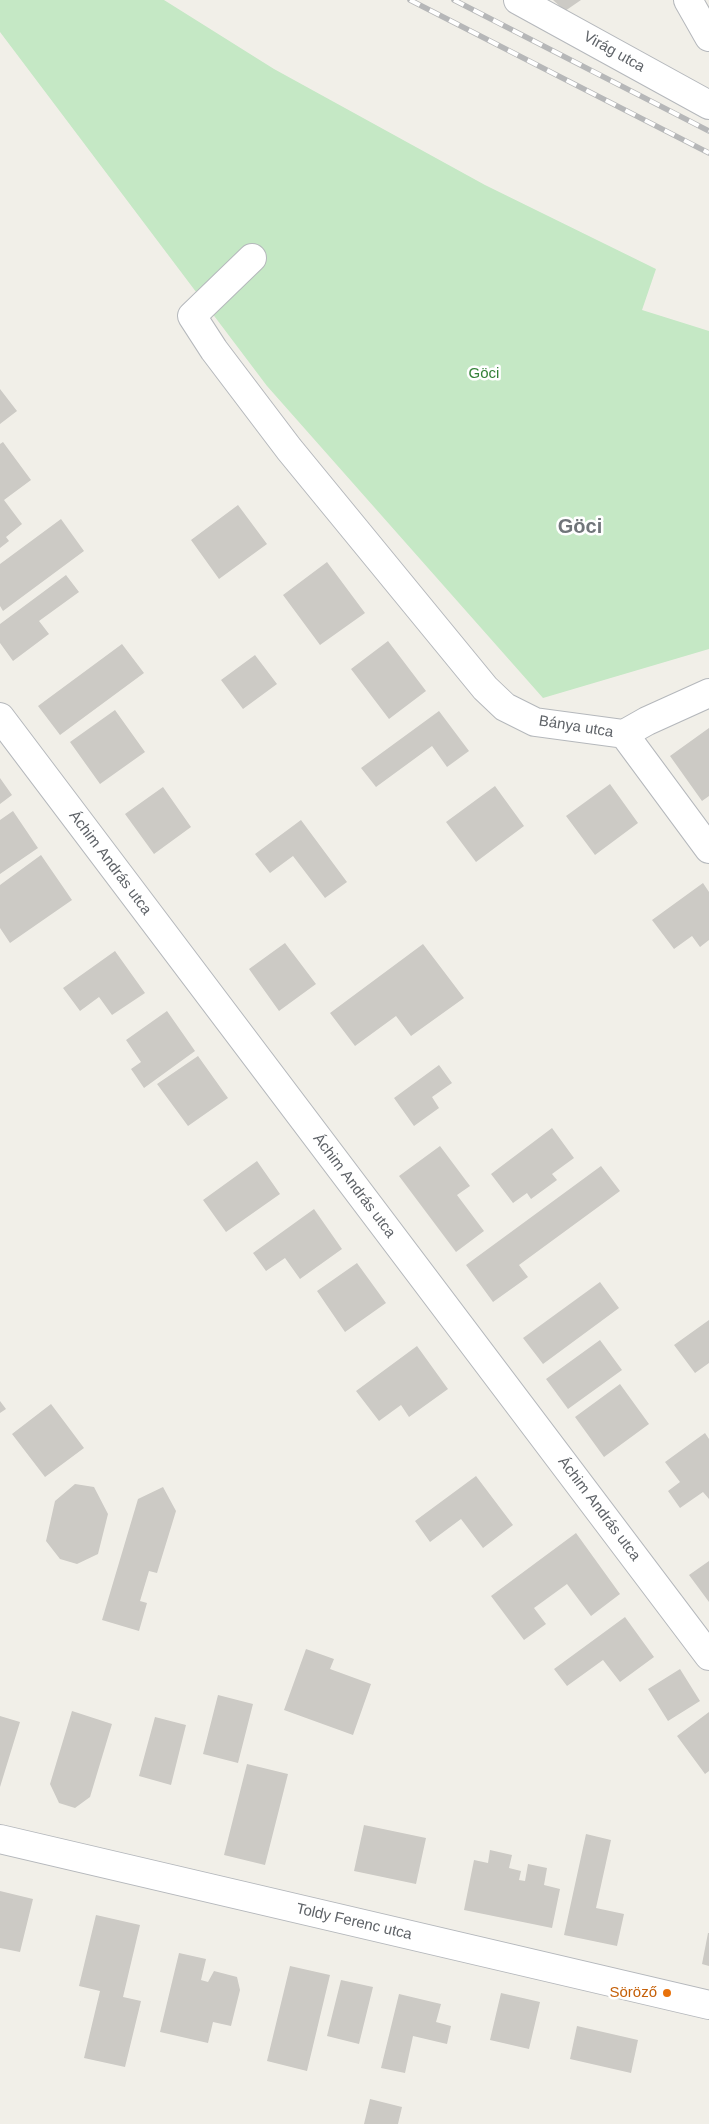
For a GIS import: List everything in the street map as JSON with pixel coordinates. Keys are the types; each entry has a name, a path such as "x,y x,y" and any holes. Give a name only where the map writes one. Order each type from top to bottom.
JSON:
{"street":[{"name":"Virág utca","path":"518,0 709,105"},
{"path":"688,0 709,37"},
{"name":"Bánya utca","path":"252,258 192,316 225,366 289,449 485,688 505,707 535,722 624,734 709,849"},
{"path":"624,734 646,721 709,693"},
{"name":"Áchim András utca","path":"0,717 709,1656"},
{"name":"Toldy Ferenc utca","path":"0,1839 709,2004"}],"green space":[{"name":"Göci","path":"0,0 164,0 274,69 485,185 656,269 642,310 709,331 709,649 543,698 267,386 0,32"}],"building":[{"path":"553,0 581,0 565,11"},
{"path":"0,389 17,411 0,424"},
{"path":"3,442 31,480 4,500 22,524 6,537 9,541 0,548 0,444"},
{"path":"238,505 267,544 219,579 191,540"},
{"path":"61,519 84,551 3,611 0,606 0,564"},
{"path":"327,562 365,613 320,645 283,595"},
{"path":"66,575 79,592 39,621 49,634 13,661 0,643 0,624"},
{"path":"388,641 426,691 389,719 351,669"},
{"path":"122,644 144,673 60,735 38,706"},
{"path":"255,655 277,684 243,709 221,680"},
{"path":"115,710 145,752 100,784 70,742"},
{"path":"439,711 469,751 447,767 432,746 376,787 361,768"},
{"path":"709,728 709,796 702,801 670,756"},
{"path":"0,778 12,795 0,804"},
{"path":"610,784 638,823 595,855 566,816"},
{"path":"495,786 524,826 476,862 446,822"},
{"path":"163,787 191,827 154,854 125,814"},
{"path":"13,811 38,848 0,874 0,820"},
{"path":"301,820 347,882 325,898 293,856 270,873 255,854"},
{"path":"41,855 72,900 10,943 0,928 0,885"},
{"path":"703,883 709,892 709,940 700,947 692,936 674,949 652,920"},
{"path":"285,943 316,984 279,1011 249,969"},
{"path":"423,944 464,998 411,1036 396,1016 355,1046 330,1013"},
{"path":"115,951 145,993 112,1015 99,997 80,1011 63,988"},
{"path":"167,1011 195,1051 144,1088 131,1069 141,1062 126,1040"},
{"path":"198,1056 228,1098 188,1126 157,1084"},
{"path":"439,1065 452,1083 432,1097 439,1108 414,1126 394,1098"},
{"path":"552,1128 574,1158 552,1174 557,1180 531,1199 527,1193 513,1203 491,1174"},
{"path":"440,1146 470,1186 457,1195 484,1231 456,1252 399,1176"},
{"path":"257,1161 280,1194 226,1232 203,1200"},
{"path":"601,1166 620,1191 519,1265 528,1277 493,1302 466,1265"},
{"path":"314,1209 342,1249 300,1279 285,1258 266,1271 253,1253"},
{"path":"357,1263 386,1303 345,1332 317,1291"},
{"path":"600,1282 619,1308 543,1364 523,1338"},
{"path":"709,1320 709,1363 695,1373 674,1345"},
{"path":"600,1340 622,1370 568,1409 546,1379"},
{"path":"417,1346 448,1389 409,1417 401,1405 379,1421 356,1391"},
{"path":"620,1384 649,1424 604,1457 575,1417"},
{"path":"0,1401 6,1409 0,1413"},
{"path":"51,1404 84,1448 45,1477 12,1434"},
{"path":"705,1433 709,1439 709,1499 703,1492 680,1508 668,1491 680,1482 665,1462"},
{"path":"476,1476 513,1525 483,1548 461,1519 430,1542 415,1521"},
{"path":"75,1484 94,1487 108,1514 98,1554 77,1564 60,1559 46,1541 55,1501"},
{"path":"163,1487 176,1511 157,1573 149,1571 140,1601 147,1603 139,1631 102,1620 138,1499"},
{"path":"576,1533 620,1594 591,1616 567,1584 534,1608 546,1624 524,1640 491,1596"},
{"path":"709,1561 709,1602 689,1575"},
{"path":"625,1617 654,1657 620,1682 603,1660 567,1686 554,1669"},
{"path":"306,1649 334,1659 330,1669 371,1684 353,1735 284,1710"},
{"path":"680,1669 700,1701 668,1721 648,1689"},
{"path":"218,1695 253,1704 238,1763 203,1754"},
{"path":"72,1711 112,1724 90,1797 75,1808 59,1803 50,1784"},
{"path":"709,1712 709,1771 705,1774 677,1736"},
{"path":"0,1716 20,1722 0,1787"},
{"path":"155,1717 186,1725 171,1785 139,1776"},
{"path":"247,1764 288,1774 265,1865 224,1855"},
{"path":"364,1825 426,1838 416,1884 354,1871"},
{"path":"586,1834 611,1840 596,1908 624,1914 617,1946 564,1935"},
{"path":"490,1850 512,1855 509,1868 521,1871 519,1880 525,1881 528,1864 547,1868 544,1885 560,1889 552,1928 464,1910 474,1860 488,1863"},
{"path":"0,1891 33,1899 20,1952 0,1948"},
{"path":"96,1915 140,1925 123,1997 141,2001 125,2067 84,2058 100,1991 79,1986"},
{"path":"709,1933 709,1966 702,1964"},
{"path":"179,1953 206,1959 201,1980 208,1982 214,1971 237,1977 240,1990 231,2026 213,2022 208,2043 160,2032"},
{"path":"290,1966 330,1975 307,2071 267,2061"},
{"path":"341,1980 373,1987 359,2044 327,2036"},
{"path":"501,1993 540,2002 529,2049 490,2040"},
{"path":"399,1994 441,2004 436,2022 451,2026 447,2044 413,2036 405,2073 381,2068"},
{"path":"577,2026 638,2040 631,2073 570,2059"},
{"path":"370,2099 402,2107 398,2124 364,2124"}],"railway":[{"path":"410,0 709,153"},
{"path":"454,0 709,131"}],"place":[{"name":"Söröző","path":"667,1993"}],"district":[{"name":"Göci","path":"580,527"}]}
